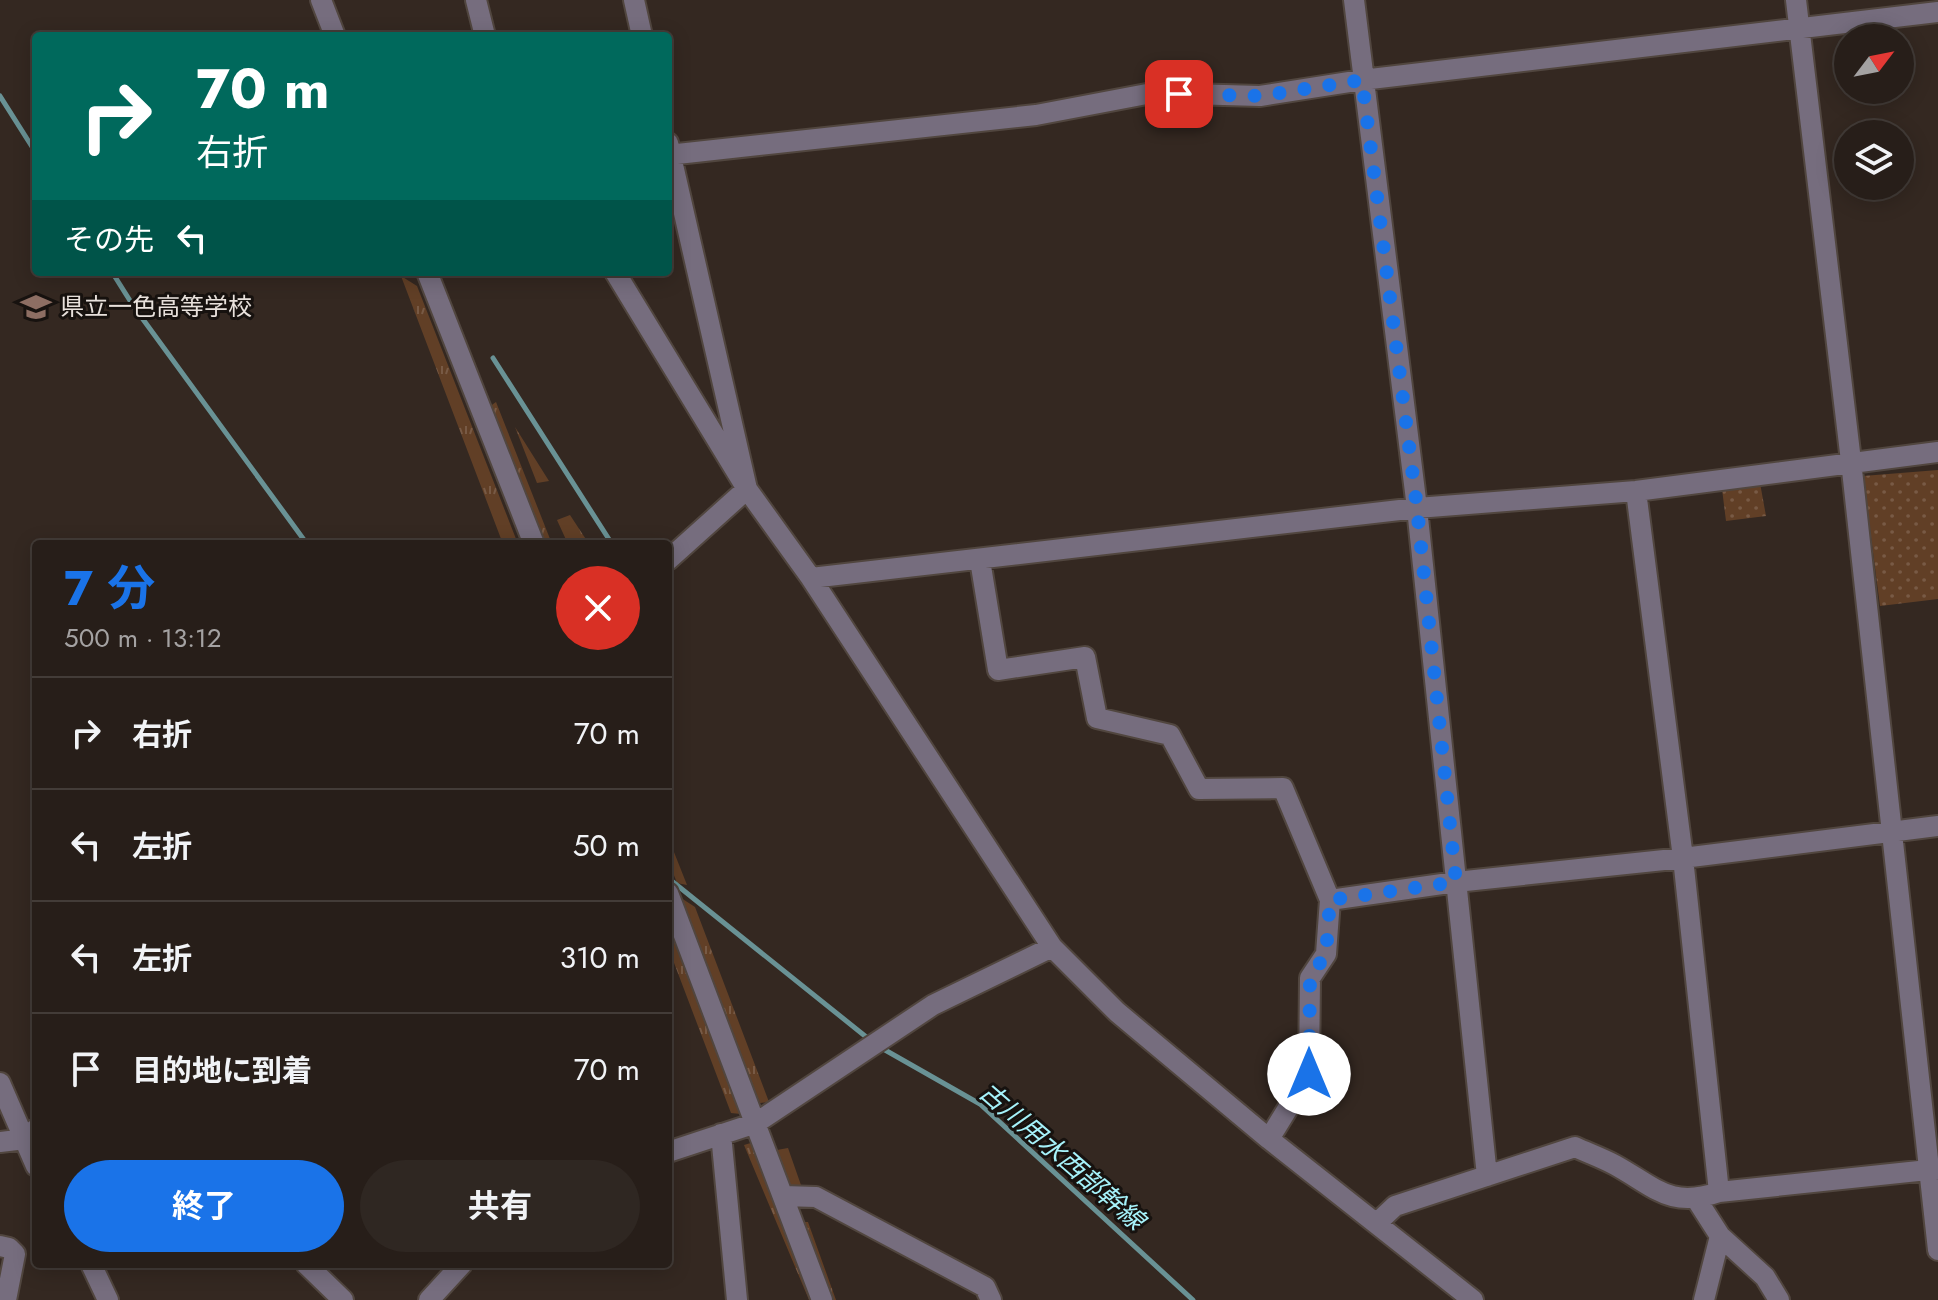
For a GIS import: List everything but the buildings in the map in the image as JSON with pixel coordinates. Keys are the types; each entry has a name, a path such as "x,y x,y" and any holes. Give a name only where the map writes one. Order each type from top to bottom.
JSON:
{"street":[{"path":"321,0 333,32"},
{"path":"476,0 484,32"},
{"path":"634,0 641,32"},
{"path":"1354,0 1417,508 1487,1176"},
{"path":"1796,0 1851,461 1890,831 1933,1170 1938,1250"},
{"path":"672,151 1036,115 1152,93 1260,96 1362,80 1938,12"},
{"path":"672,164 747,489"},
{"path":"429,276 532,540"},
{"path":"617,276 747,489 811,578 1052,947 1117,1012 1269,1139 1473,1300"},
{"path":"811,578 1417,508 1636,491 1938,452"},
{"path":"672,556 747,489"},
{"path":"1636,491 1683,858 1719,1192"},
{"path":"980,560 998,670 1085,657 1097,718 1170,735 1199,789 1283,788 1330,900 1326,954 1310,978 1309,1074 1269,1139"},
{"path":"1330,900 1456,882 1938,826"},
{"path":"672,903 822,1300"},
{"path":"672,1151 756,1123 933,1005 1052,947"},
{"path":"0,1083 31,1134 0,1142"},
{"path":"721,1134 737,1300"},
{"path":"1377,1223 1395,1206 1575,1147 1614,1164 1670,1197 1697,1200 1719,1192 1933,1170"},
{"path":"783,1196 816,1197 985,1287 991,1300"},
{"path":"1697,1200 1720,1236 1765,1277 1779,1300"},
{"path":"1704,1300 1720,1236"},
{"path":"0,1246 9,1248 15,1254 6,1300"},
{"path":"93,1268 108,1300"},
{"path":"310,1268 343,1300"},
{"path":"429,1300 458,1268"}],"green space":[{"path":"401,276 417,286 516,540 501,540"},
{"path":"496,402 550,540 539,540 489,407"},
{"path":"515,427 549,481 537,483"},
{"path":"1938,470 1938,599 1880,606 1863,476"},
{"path":"1760,483 1766,516 1726,521 1722,489"},
{"path":"570,515 586,540 566,540 557,520"},
{"path":"672,847 687,885 677,883 672,870"},
{"path":"678,896 695,907 769,1102 760,1103"},
{"path":"672,928 741,1114 731,1113 672,958"},
{"path":"754,1142 817,1300 809,1300 744,1145"},
{"path":"788,1148 802,1188 790,1186 777,1150"},
{"path":"801,1222 808,1222 836,1300 829,1300"}],"waterway":[{"name":"古川用水西部幹線","path":"0,96 32,147"},
{"name":"古川用水西部幹線","path":"115,276 304,540"},
{"path":"493,358 609,540"},
{"name":"古川用水西部幹線","path":"672,881 870,1040"},
{"name":"古川用水西部幹線","path":"878,1046 980,1104 1193,1300"}],"place":[{"name":"県立一色高等学校","path":"36,307"}],"route":[{"path":"1179,94 1260,96 1362,80 1417,508 1456,882 1330,900 1326,954 1310,978 1309,1074"}]}
